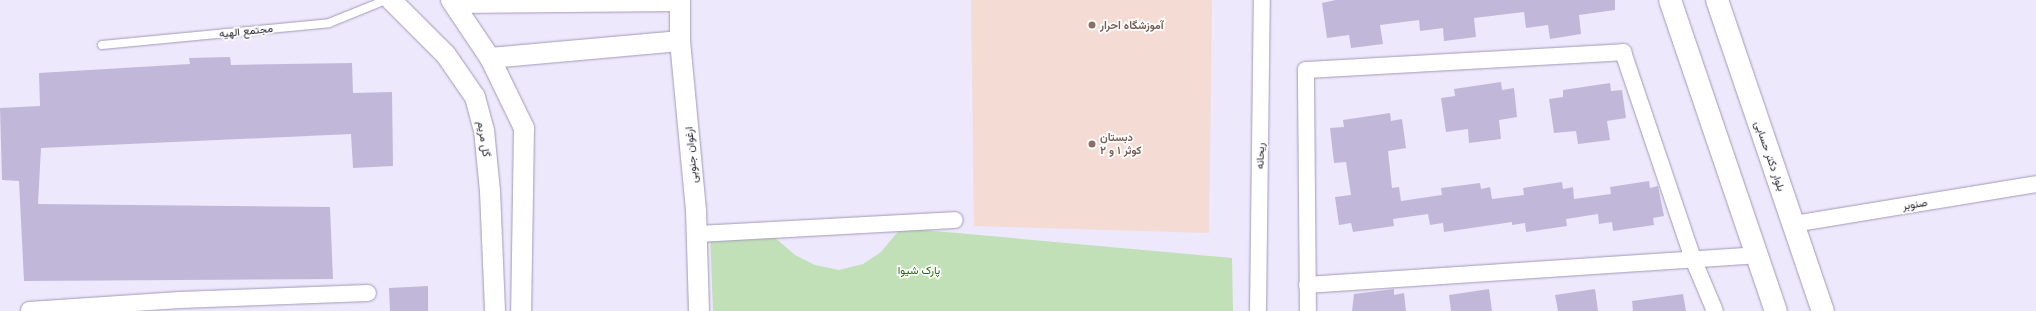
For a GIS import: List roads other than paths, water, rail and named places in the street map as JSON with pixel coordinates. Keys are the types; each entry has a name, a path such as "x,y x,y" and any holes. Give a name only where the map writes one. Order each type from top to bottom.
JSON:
{"main road":[{"path":"1670,0 1776,311"},
{"name":"بلوار دکتر حسابی","path":"1717,0 1823,311"}],"street":[{"name":"گل مریم","path":"391,0 446,55 474,97 484,130 490,191 495,311"},
{"name":"ریحانه","path":"1258,311 1262,0"},
{"path":"452,2 680,1"},
{"name":"ارغوان جنوبی","path":"680,1 680,41 697,234 699,311"},
{"path":"452,2 490,58 524,128 521,311"},
{"path":"490,58 680,41"},
{"path":"1308,311 1306,70 1623,52 1693,259 1715,311"},
{"name":"صنوبر","path":"1793,224 2036,184"},
{"path":"697,234 955,220"},
{"path":"1307,285 1756,255"},
{"path":"29,310 197,305 368,293"}],"lane":[{"name":"مجتمع الهیه","path":"102,45 329,23 386,0"}],"place":[{"name":"آموزشگاه احرار","path":"1092,25"},
{"name":"دبستان کوثر ۱ و ۲","path":"1092,144"}],"park label":[{"name":"پارک شیوا","path":"919,270"}]}
